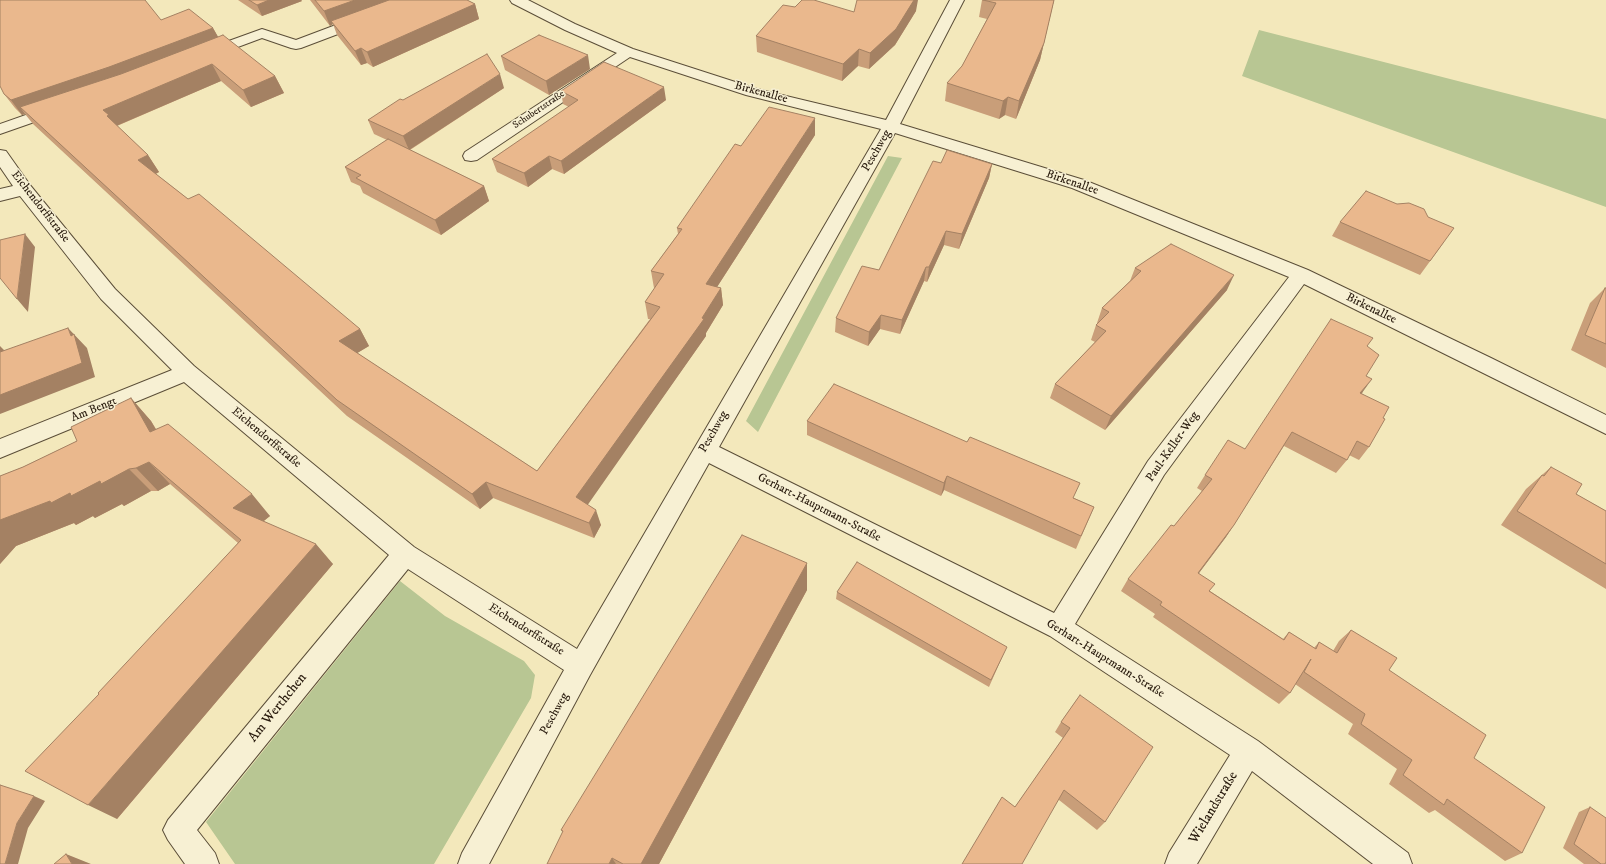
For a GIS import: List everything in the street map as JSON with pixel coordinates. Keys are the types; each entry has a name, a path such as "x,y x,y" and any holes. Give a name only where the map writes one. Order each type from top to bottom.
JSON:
{"street":[{"path":"190,61 262,33 296,45 415,0"},
{"name":"Birkenallee","path":"517,0 570,27 628,52 752,92 891,126 1078,184 1301,275 1606,425"},
{"name":"Peschweg","path":"473,864 581,666 891,126 957,0"},
{"name":"Schubertstraße","path":"471,156 628,52"},
{"path":"0,129 73,104"},
{"name":"Eichendorffstraße","path":"0,155 24,189 108,294 188,372 405,554 581,666"},
{"path":"0,195 24,189"},
{"name":"Paul-Keller-Weg","path":"1059,628 1156,468 1301,275"},
{"name":"Am Bengt","path":"0,449 188,372"},
{"name":"Gerhart-Hauptmann-Straße","path":"704,450 1059,628 1248,751 1397,864"},
{"name":"Am Werthchen","path":"204,864 178,830 405,554"},
{"name":"Wielandstraße","path":"1180,864 1248,751"}],"green space":[{"path":"1259,30 1606,119 1606,207 1242,76"},
{"path":"888,156 902,158 758,432 746,421"},
{"path":"400,581 445,616 524,661 535,675 531,698 434,864 235,864 206,822"}],"building":[{"path":"0,0 145,0 161,20 189,9 213,28 109,67 11,100 4,94 0,86"},
{"path":"249,0 269,0 257,5"},
{"path":"315,0 355,0 324,11"},
{"path":"389,0 467,0 475,4 367,52 361,48 355,51 331,21"},
{"path":"802,0 814,0 854,12 857,0 914,0 896,29 870,53 859,49 843,64 756,36 783,5 795,7"},
{"path":"983,0 1054,0 1044,43 1019,101 1008,97 1003,101 947,83 962,66 996,3"},
{"path":"223,35 275,76 243,90 212,64 103,110 109,115 107,116 148,155 138,160 188,199 199,194 360,329 339,341 537,471 660,307 645,302 664,274 651,271 682,229 677,228 735,144 741,146 769,107 815,118 706,284 721,288 702,318 704,319 576,497 596,510 589,523 486,482 472,494 337,400 20,107 121,74"},
{"path":"539,35 588,55 546,81 501,56"},
{"path":"487,54 500,74 403,136 368,120 400,99 403,100"},
{"path":"604,62 664,87 561,161 549,156 524,173 492,159 578,100 561,91"},
{"path":"388,139 484,186 435,220 356,178 361,175 345,167"},
{"path":"947,150 992,164 962,234 946,231 929,267 926,267 902,320 881,315 869,332 836,318 862,266 879,270 933,161 941,163"},
{"path":"1366,191 1397,204 1409,203 1424,209 1428,217 1454,228 1430,261 1340,222"},
{"path":"25,234 17,299 0,278 0,240"},
{"path":"1171,244 1234,275 1111,416 1055,384 1106,331 1096,325 1109,312 1102,308 1141,271 1135,268"},
{"path":"1606,288 1606,344 1585,335"},
{"path":"1331,319 1373,338 1367,346 1379,355 1366,376 1372,379 1360,393 1389,407 1383,418 1385,419 1369,447 1357,441 1347,460 1292,432 1234,525 1198,573 1215,584 1209,591 1284,640 1289,632 1316,649 1319,642 1337,653 1351,630 1397,658 1389,670 1486,735 1474,758 1545,807 1522,853 1447,799 1444,805 1403,775 1412,760 1361,724 1365,714 1304,672 1311,659 1290,693 1160,605 1162,602 1128,579 1171,525 1174,526 1212,479 1205,475 1228,440 1245,449"},
{"path":"68,328 71,336 74,334 82,363 0,395 0,352"},
{"path":"834,384 967,442 970,437 1080,483 1073,498 1094,507 1081,536 947,476 944,483 807,421"},
{"path":"131,398 150,432 168,424 252,494 233,508 316,544 88,805 25,771 99,694 98,693 241,540 149,462 136,468 129,469 101,484 100,481 71,496 70,493 51,503 50,501 0,520 0,476 23,467 77,441 71,427"},
{"path":"1551,467 1582,484 1576,494 1606,511 1606,564 1517,511 1542,475 1544,476"},
{"path":"742,535 807,563 641,864 623,864 612,858 609,864 547,864 563,831 561,830"},
{"path":"857,562 1007,647 991,680 837,592"},
{"path":"1080,695 1153,747 1105,822 1064,790 1022,864 962,864 1002,797 1015,807 1070,728 1061,722"},
{"path":"0,785 34,796 17,823 5,864 0,864"},
{"path":"1590,807 1606,818 1605,864 1601,864 1574,844"},
{"path":"66,854 72,864 54,864"}]}
